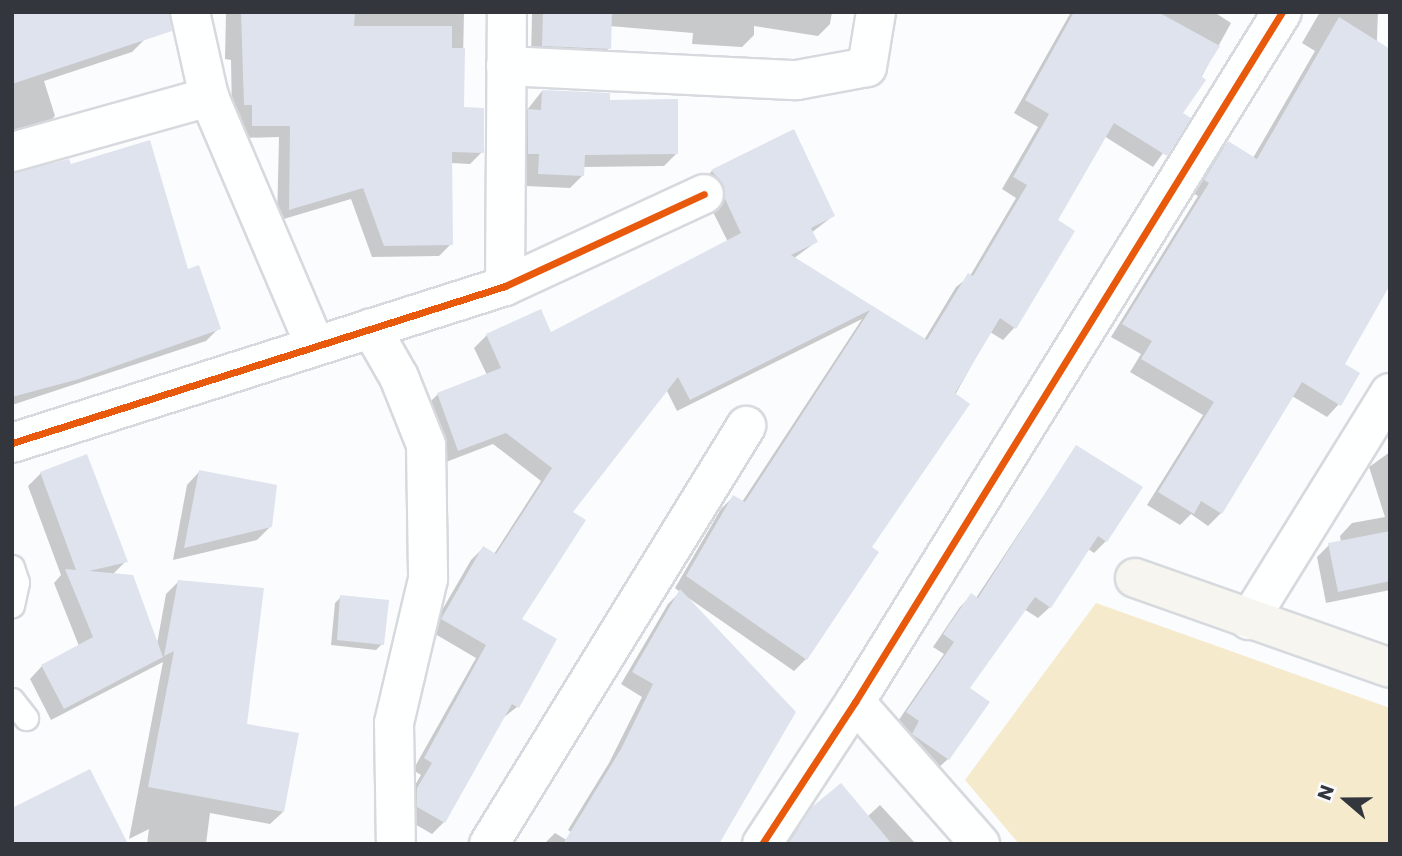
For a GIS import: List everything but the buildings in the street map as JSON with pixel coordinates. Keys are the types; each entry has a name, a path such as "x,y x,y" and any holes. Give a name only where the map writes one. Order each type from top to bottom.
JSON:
{"street":[{"path":"190,12 209,97 315,345"},
{"path":"505,286 507,12"},
{"path":"506,66 797,80 867,67 876,12"},
{"path":"762,844 855,702 1282,12"},
{"path":"12,152 209,97"},
{"path":"12,443 505,286 704,194"},
{"path":"371,328 399,377 426,445 428,579 394,723 396,844"},
{"path":"1249,620 1390,393"},
{"path":"489,844 746,426"},
{"path":"1135,579 1390,668"},
{"path":"855,702 980,844"}],"lane":[{"path":"12,567 18,582 12,605"},
{"path":"12,700 26,718"}],"shaded area":[{"path":"1096,603 1390,708 1390,844 1019,844 965,780"}],"cycle path":[{"path":"762,844 855,702 1282,12"},
{"path":"12,443 505,286 704,194"}]}
